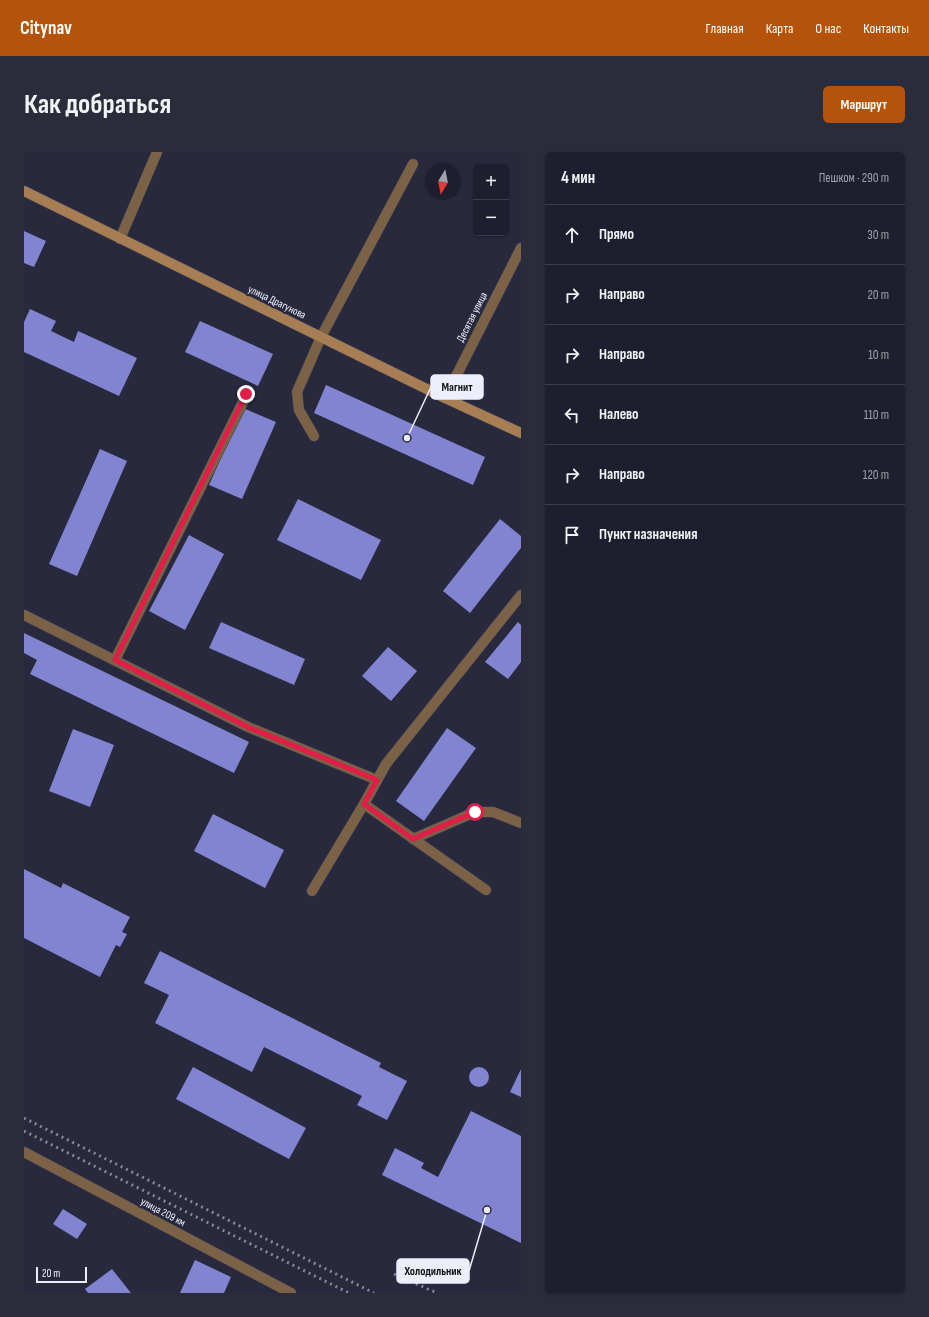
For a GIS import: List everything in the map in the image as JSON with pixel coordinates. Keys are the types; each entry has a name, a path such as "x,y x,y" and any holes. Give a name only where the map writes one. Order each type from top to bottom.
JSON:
{"main road":[{"name":"улица Драгунова","path":"24,192 445,398 521,433"}],"street":[{"path":"120,239 157,152"},
{"path":"314,436 299,410 297,392 321,337 413,164"},
{"name":"Десятая улица","path":"445,398 521,248"},
{"path":"115,660 246,394"},
{"path":"312,891 386,764 521,595"},
{"path":"24,615 248,727 377,780"},
{"path":"364,804 486,890"},
{"path":"413,839 475,812 493,812 521,823"},
{"name":"улица 209 км","path":"24,1152 292,1293"}],"building":[{"path":"24,231 46,241 34,267 24,263"},
{"path":"30,309 56,321 51,331 74,342 78,331 137,358 119,396 24,352 24,322"},
{"path":"200,321 273,354 258,386 185,352"},
{"path":"326,385 485,457 473,485 314,413"},
{"path":"243,408 276,422 242,499 209,485"},
{"path":"100,449 127,461 77,576 49,564"},
{"path":"298,499 381,540 361,580 277,540"},
{"path":"500,519 521,536 521,548 470,613 443,591"},
{"path":"189,535 224,554 185,630 149,611"},
{"path":"221,622 305,659 294,685 209,648"},
{"path":"518,622 521,625 521,662 508,679 485,662"},
{"path":"24,633 249,742 234,773 30,674 37,660 24,653"},
{"path":"388,647 417,671 391,701 362,676"},
{"path":"447,728 476,748 424,821 396,801"},
{"path":"73,729 114,745 90,807 49,791"},
{"path":"213,814 284,850 265,888 194,851"},
{"path":"24,869 61,888 63,883 130,917 122,932 127,934 120,947 116,945 100,977 24,938"},
{"path":"160,951 381,1063 379,1067 407,1081 387,1120 357,1105 362,1096 264,1047 252,1072 155,1023 169,995 144,983"},
{"path":"193,1067 306,1128 289,1159 176,1099"},
{"path":"479,1067 486,1070 489,1077 486,1084 479,1087 472,1084 469,1077 472,1070"},
{"path":"521,1069 521,1097 510,1092"},
{"path":"471,1111 521,1136 521,1243 382,1175 395,1148 424,1163 421,1168 438,1177"},
{"path":"63,1209 87,1224 77,1239 53,1224"},
{"path":"195,1260 231,1277 224,1293 180,1293"},
{"path":"112,1269 131,1293 88,1293 85,1289"}],"railway":[{"path":"24,1118 374,1293"},
{"path":"24,1131 349,1293"},
{"path":"394,1274 437,1293"}],"place":[{"name":"Магнит","path":"407,438"},
{"name":"Холодильник","path":"487,1210"}],"route":[{"path":"246,394 115,660 248,727 377,780 364,804 413,839 475,812"}]}
